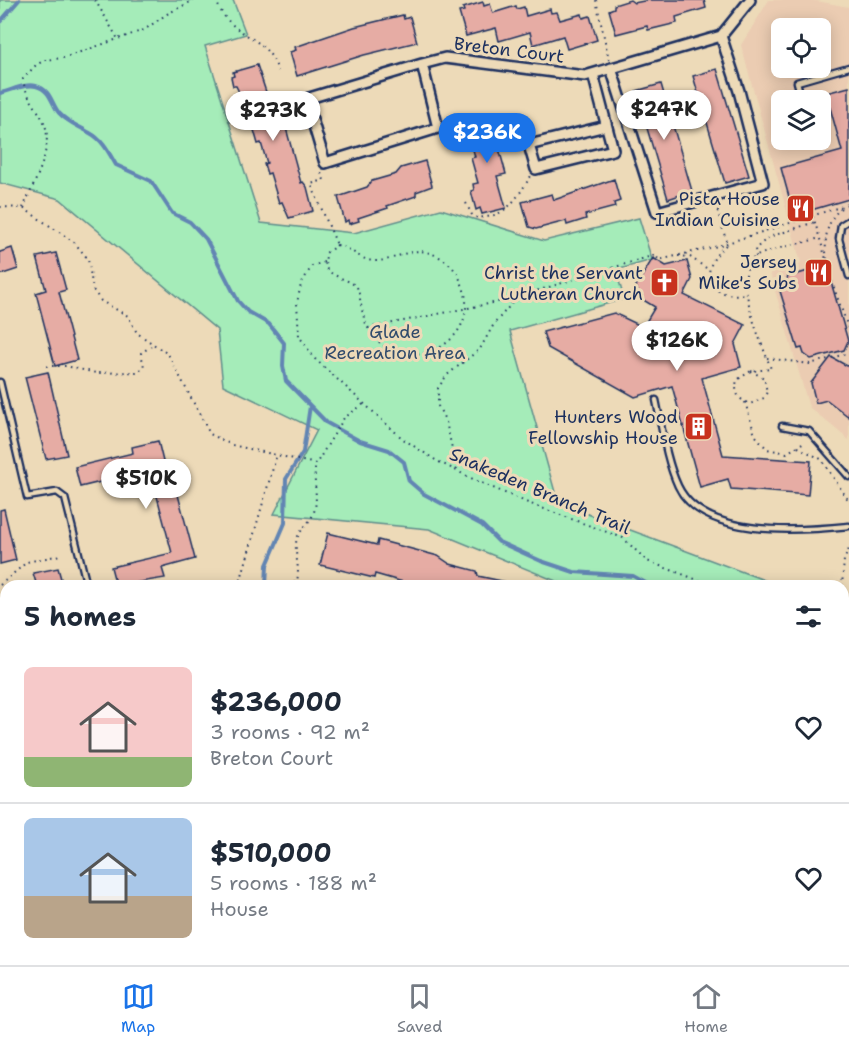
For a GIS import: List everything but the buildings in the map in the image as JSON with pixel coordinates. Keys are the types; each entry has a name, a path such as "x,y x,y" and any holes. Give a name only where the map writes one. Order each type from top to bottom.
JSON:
{"street":[{"path":"610,68 657,212 763,183 739,91 721,36 750,0"},
{"name":"Breton Court","path":"325,163 306,99 445,58 585,76 721,36"},
{"path":"325,163 438,128 423,64"},
{"path":"592,74 613,150 536,169 529,145 606,126"}],"lane":[{"path":"799,90 797,82 849,67"},
{"path":"849,220 841,225 839,239 849,276"},
{"path":"0,382 27,497 57,492 65,498 86,580"},
{"path":"656,400 678,486 691,505 711,518 739,525 819,529 849,526"},
{"path":"782,426 809,432 849,477"}],"path":[{"path":"95,0 118,39"},
{"path":"23,208 48,140 47,127 28,96 23,82 36,65 45,60 63,58 144,30 167,14 194,0"},
{"path":"216,0 227,22 272,54 278,71"},
{"path":"596,0 610,68"},
{"path":"324,262 329,273 357,287 368,328 376,340 393,352 408,356 435,351 452,338 462,324 467,307 460,278 440,258 411,251 375,261 337,245 311,184 324,180 320,171 325,163"},
{"path":"466,203 473,217 508,210 536,169"},
{"path":"713,197 727,244"},
{"path":"368,328 519,298 546,287 655,255 659,261 727,244 849,204"},
{"path":"827,263 826,245 830,223 835,213 844,206"},
{"path":"0,207 23,208 74,242 88,259 93,290 101,301 128,316 137,333 168,354 210,434 232,445 316,464"},
{"path":"813,216 849,330"},
{"path":"756,257 755,249 769,237 815,222"},
{"path":"804,441 798,447 781,454 767,449 755,435 745,402 738,396 735,387 737,380 752,371 771,369 746,294 744,281 748,265 756,257 820,238"},
{"path":"727,244 716,253 709,270 710,282 719,292 733,296 746,294"},
{"name":"Snakeden Branch Trail","path":"337,245 326,253 324,262 312,266 301,284 297,303 299,336 315,359 403,439 437,461 528,503 623,538 647,561 698,580"},
{"path":"675,256 690,257 709,270"},
{"path":"457,470 448,430 438,406 438,388 447,375 480,350 494,324 519,298"},
{"path":"46,366 69,366 96,373 138,372 144,367 141,353 154,344"},
{"path":"767,358 810,364 849,353"},
{"path":"745,402 758,402 767,392 764,378 752,371"},
{"path":"297,580 299,571 297,536 307,527 315,511 313,477 316,464 345,418 365,403"},
{"path":"798,447 821,459 849,501"},
{"path":"242,580 277,454"},
{"path":"842,580 844,560 849,549"},
{"path":"6,580 27,562 60,555"}],"shaded area":[{"path":"769,0 811,0 849,7 849,440 809,407 770,273 801,263 741,45"}],"green space":[{"name":"Glade Recreation Area","path":"0,0 233,0 246,34 205,46 261,223 354,233 441,209 544,241 639,218 652,260 616,270 624,299 510,331 558,503 764,580 553,580 429,529 274,514 317,430 223,385 217,330 60,199 0,183"}],"waterway":[{"path":"0,22 19,0"},
{"path":"0,93 27,86 36,86 45,90 62,116 99,139 116,165 151,181 172,213 190,222 206,239 238,301 248,312 269,324 284,343 283,366 286,381 327,423 360,441 389,450 404,462 409,481 424,494 482,525 499,542 541,561 574,572 633,576 640,580"},
{"path":"266,580 267,565 285,523 286,479 303,452 310,406"}],"place":[{"name":"Pista House Indian Cuisine","path":"801,209"},
{"name":"Jersey Mike's Subs","path":"818,272"},
{"name":"Christ the Servant Lutheran Church","path":"664,283"},
{"name":"Hunters Wood Fellowship House","path":"699,427"}]}
